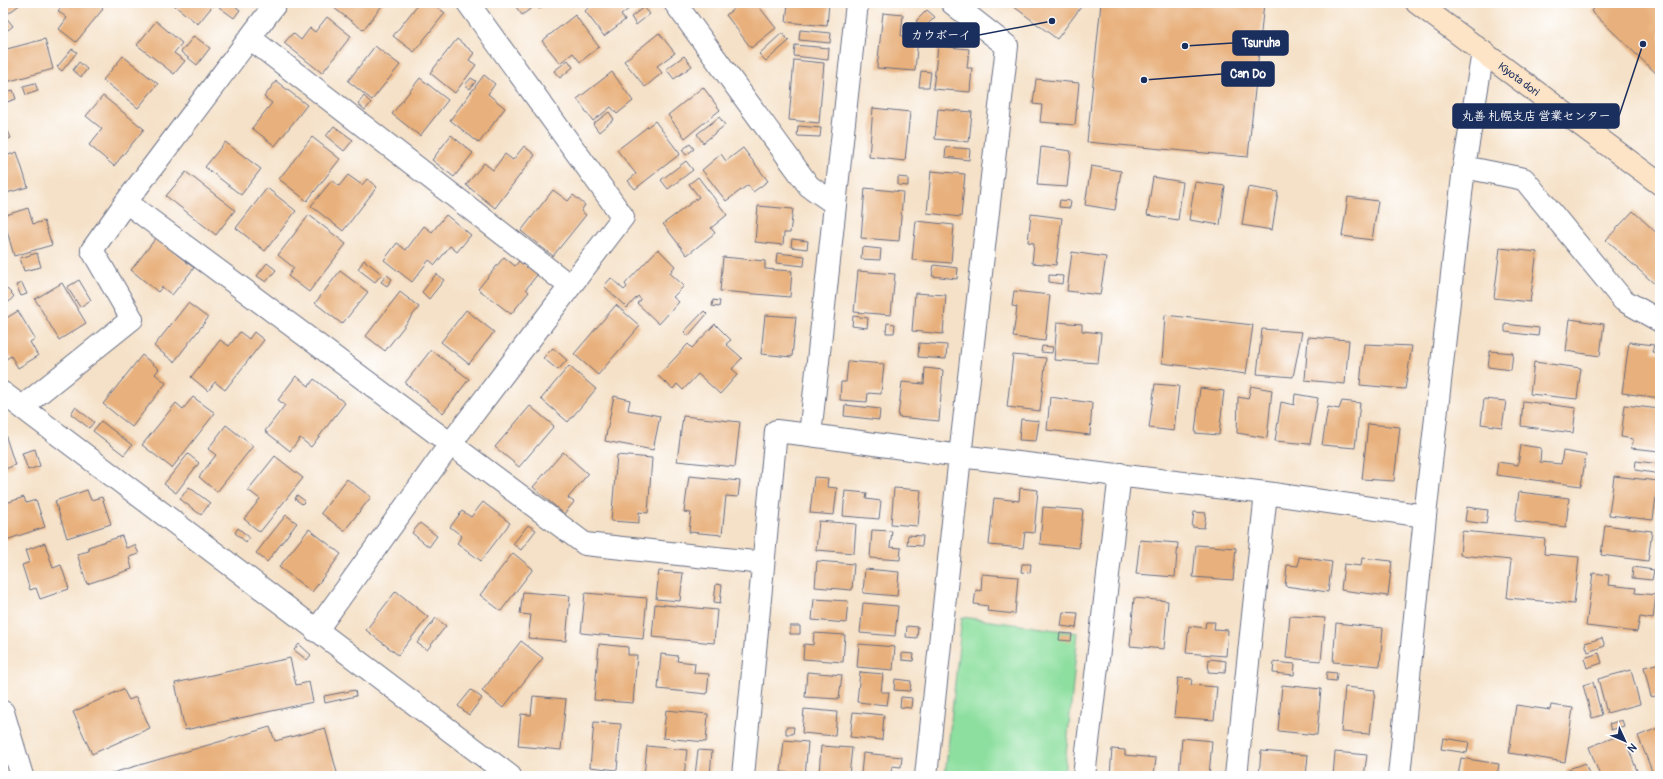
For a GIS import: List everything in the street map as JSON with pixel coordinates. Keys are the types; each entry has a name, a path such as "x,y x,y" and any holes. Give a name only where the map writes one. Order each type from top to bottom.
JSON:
{"street":[{"path":"22,407 132,319 92,250 126,202 276,3"},
{"path":"316,630 451,443 623,217 468,3"},
{"path":"675,3 809,186 835,204"},
{"path":"810,435 857,3"},
{"path":"926,776 960,456 1007,46 952,3"},
{"name":"Kiyota dori","path":"1417,3 1660,184"},
{"path":"250,38 570,286"},
{"path":"1400,776 1425,516 1464,167 1483,52"},
{"path":"1464,167 1524,179 1623,300 1660,321"},
{"path":"126,202 585,544 763,563"},
{"path":"3,393 510,776"},
{"path":"743,776 776,431 960,456 1120,474 1266,493 1425,516"},
{"path":"1084,776 1120,474"},
{"path":"1236,776 1266,493"},
{"path":"3,712 22,776"}],"green space":[{"path":"962,617 1078,633 1064,776 945,776"}],"building":[{"path":"3,3 22,3 5,16 13,26 4,33"},
{"path":"64,3 96,3 103,9 76,42 59,29 67,18 58,11"},
{"path":"171,3 215,3 198,24"},
{"path":"223,3 231,3 240,10 234,18 219,7"},
{"path":"338,3 384,3 363,30 334,8"},
{"path":"419,3 432,3 445,13 414,52 393,36"},
{"path":"513,3 547,3 539,9 536,5 522,15"},
{"path":"594,3 632,3 634,5 621,15 625,20 604,36 585,11"},
{"path":"741,3 756,3 776,28 751,48 726,15"},
{"path":"788,3 829,3 827,26 786,22"},
{"path":"1009,3 1084,3 1057,39"},
{"path":"1101,3 1264,3 1248,157 1087,142"},
{"path":"1598,3 1660,3 1660,77 1591,11"},
{"path":"644,7 650,14 636,25 631,17"},
{"path":"927,10 935,17 924,28 916,21"},
{"path":"883,13 903,15 901,36 918,37 915,71 877,68"},
{"path":"575,15 599,47 580,62 573,53 560,63 542,41"},
{"path":"327,17 351,36 322,73 284,43 293,33 301,40 310,28 315,32"},
{"path":"156,21 182,43 174,53 185,61 174,74 137,45"},
{"path":"800,30 831,33 830,43 799,40"},
{"path":"659,33 675,53 657,66 662,73 645,87 624,61"},
{"path":"782,33 789,41 766,61 759,54"},
{"path":"194,36 210,48 197,65 181,52"},
{"path":"45,39 53,69 3,83 3,50"},
{"path":"457,39 474,53 469,60 476,65 455,93 430,73"},
{"path":"795,45 829,48 828,60 794,56"},
{"path":"375,46 400,65 372,100 348,81"},
{"path":"938,46 969,49 967,68 972,68 970,92 933,89"},
{"path":"72,49 77,52 62,71 57,67"},
{"path":"123,56 158,84 138,108 103,80"},
{"path":"684,56 692,66 674,79 666,69"},
{"path":"568,60 573,67 560,78 554,71"},
{"path":"794,60 824,63 819,123 789,120"},
{"path":"79,62 87,69 81,77 73,70"},
{"path":"921,71 931,72 929,87 919,87"},
{"path":"612,72 633,101 617,114 611,107 593,121 577,99"},
{"path":"484,75 495,84 488,94 505,108 479,143 450,120"},
{"path":"420,78 448,100 420,136 392,114"},
{"path":"471,78 476,81 470,89 465,85"},
{"path":"1036,79 1079,83 1075,125 1040,122 1042,105 1033,104"},
{"path":"276,81 307,105 275,146 252,128 272,103 264,97"},
{"path":"35,83 38,91 26,95 23,86"},
{"path":"703,87 720,110 685,138 668,115"},
{"path":"13,90 16,99 7,102 4,93"},
{"path":"103,96 144,129 114,166 89,145 102,129 86,116"},
{"path":"364,96 371,103 365,110 358,104"},
{"path":"873,108 910,112 905,161 869,157"},
{"path":"938,109 972,112 969,142 935,139"},
{"path":"609,112 614,119 599,132 593,124"},
{"path":"719,117 725,125 703,143 697,134"},
{"path":"655,121 680,154 635,189 628,181 636,174 617,150"},
{"path":"334,126 353,140 344,151 326,136"},
{"path":"798,126 821,128 820,137 797,136"},
{"path":"7,129 11,138 3,141 3,130"},
{"path":"451,135 473,153 454,177 432,160"},
{"path":"312,137 340,159 307,201 279,179"},
{"path":"225,142 261,169 241,195 205,167"},
{"path":"690,144 694,149 686,155 682,150"},
{"path":"524,146 535,155 495,208 466,185 484,163 493,170 505,154 513,160"},
{"path":"946,147 970,149 969,160 945,157"},
{"path":"1041,147 1071,151 1067,187 1037,185"},
{"path":"743,148 768,181 753,192 748,185 726,201 702,170 721,154 726,161"},
{"path":"17,152 28,187 3,194 3,157"},
{"path":"686,161 693,170 668,189 661,180"},
{"path":"1091,166 1121,171 1115,210 1085,205"},
{"path":"931,171 965,174 961,217 927,213"},
{"path":"186,172 235,210 216,235 166,196"},
{"path":"348,175 362,185 367,179 377,187 343,231 311,206 332,180 339,186"},
{"path":"698,177 727,215 711,228 715,233 687,255 663,224 699,197 689,184"},
{"path":"898,177 908,178 908,186 898,185"},
{"path":"1153,177 1183,182 1178,220 1147,215"},
{"path":"1195,182 1225,186 1220,225 1189,220"},
{"path":"1248,187 1278,192 1272,230 1242,225"},
{"path":"267,188 296,211 265,251 236,228"},
{"path":"865,188 903,192 899,241 861,238"},
{"path":"553,190 568,201 573,195 585,205 581,211 586,215 553,256 521,231"},
{"path":"1348,197 1378,201 1372,240 1342,236"},
{"path":"1060,200 1071,201 1070,208 1059,207"},
{"path":"758,206 793,209 790,233 784,233 783,245 755,242"},
{"path":"28,208 33,224 44,221 52,245 14,256 3,216"},
{"path":"1633,211 1660,236 1660,289 1606,240"},
{"path":"1031,214 1062,218 1056,265 1032,263 1034,243 1028,242"},
{"path":"309,215 346,244 309,292 288,276 294,268 278,255"},
{"path":"446,215 471,235 457,252 450,246 435,265 429,260 412,282 384,260 397,243 406,250 424,226 432,232"},
{"path":"916,221 954,225 951,263 912,260"},
{"path":"156,238 194,268 172,295 162,287 158,292 131,270"},
{"path":"792,239 808,241 807,249 791,247"},
{"path":"862,247 881,249 880,260 861,259"},
{"path":"1500,248 1537,252 1530,302 1494,298"},
{"path":"658,249 675,266 670,273 684,286 673,297 679,302 659,324 637,303 641,300 638,296 627,308 604,286 611,278 624,290 627,287 625,284"},
{"path":"1072,252 1106,257 1100,295 1067,291"},
{"path":"37,253 41,267 24,271 20,258"},
{"path":"777,253 805,256 804,266 776,263"},
{"path":"504,257 515,266 519,261 537,275 526,289 529,292 511,314 478,289"},
{"path":"723,257 765,261 765,269 792,271 790,297 720,291"},
{"path":"364,260 382,274 375,282 358,269"},
{"path":"267,263 276,270 266,282 257,276"},
{"path":"934,265 958,268 957,279 932,276"},
{"path":"340,271 368,292 342,324 315,303"},
{"path":"858,271 895,274 891,315 854,312"},
{"path":"436,274 444,280 429,299 422,292"},
{"path":"387,275 392,279 387,286 381,282"},
{"path":"1049,275 1063,276 1062,284 1049,282"},
{"path":"79,280 91,300 80,307 67,287"},
{"path":"22,283 27,294 21,296 16,285"},
{"path":"62,283 86,323 59,340 35,299"},
{"path":"7,289 14,296 8,303 3,298 3,293"},
{"path":"1014,291 1050,295 1045,341 1013,337 1017,307 1012,306"},
{"path":"400,292 419,307 385,351 366,336"},
{"path":"915,293 946,295 943,334 912,331"},
{"path":"713,300 720,301 719,307 712,306"},
{"path":"188,303 208,318 174,362 154,346"},
{"path":"616,305 640,326 598,375 574,354"},
{"path":"466,310 494,332 469,364 441,342"},
{"path":"18,311 35,339 30,342 38,356 18,368 11,356 3,361 3,320"},
{"path":"704,311 707,314 688,336 684,332"},
{"path":"765,315 796,317 792,357 761,354"},
{"path":"1165,315 1253,325 1246,374 1162,363"},
{"path":"853,316 868,318 867,328 852,326"},
{"path":"1570,319 1604,324 1600,356 1566,351"},
{"path":"1057,322 1082,324 1082,331 1101,333 1098,363 1054,360"},
{"path":"887,323 895,324 894,333 886,333"},
{"path":"715,324 731,340 726,344 742,358 732,369 738,374 720,394 698,374 683,390 677,384 673,389 658,376 688,344 692,348"},
{"path":"1505,324 1539,328 1538,336 1505,332"},
{"path":"1262,329 1302,332 1293,377 1257,374"},
{"path":"240,332 249,339 254,332 264,340 225,390 215,382 208,391 191,377 220,340 229,346"},
{"path":"1308,337 1349,340 1345,384 1305,380"},
{"path":"1629,342 1654,345 1652,352 1660,353 1660,398 1622,393"},
{"path":"919,343 947,345 946,359 918,357"},
{"path":"1364,344 1412,346 1405,389 1360,385"},
{"path":"1042,346 1053,347 1052,353 1041,352"},
{"path":"553,348 567,360 558,370 543,358"},
{"path":"431,350 469,379 443,413 405,383"},
{"path":"1490,351 1513,353 1511,370 1488,367"},
{"path":"142,355 159,369 155,374 166,383 132,427 103,404"},
{"path":"1013,355 1046,358 1040,411 1007,407"},
{"path":"848,361 884,364 881,394 868,393 867,402 840,400 841,382 846,382"},
{"path":"1534,362 1581,368 1577,399 1530,394"},
{"path":"569,366 596,389 568,422 541,399"},
{"path":"925,368 943,370 939,421 898,417 902,382 924,384"},
{"path":"296,376 309,386 314,379 345,403 311,447 300,438 290,451 265,431 285,405 278,400"},
{"path":"1155,384 1179,386 1174,431 1149,428"},
{"path":"1251,386 1272,390 1267,438 1237,433 1238,397 1248,399"},
{"path":"1200,388 1224,391 1219,435 1195,433"},
{"path":"1295,394 1318,398 1310,444 1275,441 1281,402 1294,405"},
{"path":"614,396 630,400 628,410 660,416 653,450 605,441"},
{"path":"193,397 215,413 172,468 142,445 176,403 183,409"},
{"path":"1050,397 1092,403 1090,435 1047,430"},
{"path":"1484,399 1506,401 1502,427 1481,424"},
{"path":"1342,401 1360,403 1355,448 1322,445 1328,407 1339,409"},
{"path":"1523,401 1576,408 1573,433 1521,426"},
{"path":"845,405 880,409 879,420 844,416"},
{"path":"1625,405 1660,409 1660,451 1631,448 1633,439 1621,437"},
{"path":"530,406 554,426 519,467 495,447"},
{"path":"75,407 94,422 89,428 71,414"},
{"path":"683,416 740,422 735,467 677,461"},
{"path":"1021,419 1039,421 1036,441 1019,440"},
{"path":"101,421 132,445 124,455 93,431"},
{"path":"1368,424 1400,427 1394,481 1362,479"},
{"path":"226,425 253,446 217,492 199,477 216,455 208,449"},
{"path":"3,428 15,465 3,470"},
{"path":"1521,445 1541,448 1540,462 1561,464 1563,451 1586,455 1581,486 1496,475 1498,462 1518,465"},
{"path":"35,449 40,466 28,470 22,453"},
{"path":"563,452 588,474 568,498 574,502 564,514 533,487"},
{"path":"188,454 199,463 176,493 164,484"},
{"path":"617,455 652,458 648,513 639,512 639,523 611,521"},
{"path":"275,456 303,478 260,532 244,519 260,499 248,490"},
{"path":"1636,461 1660,464 1660,474 1635,470"},
{"path":"689,476 740,481 738,497 726,496 722,535 689,532 691,513 684,512"},
{"path":"1614,476 1658,481 1653,520 1609,515"},
{"path":"814,477 828,478 827,487 837,488 834,515 810,513"},
{"path":"347,479 371,497 344,531 321,513"},
{"path":"189,487 210,503 201,515 180,499"},
{"path":"894,488 921,490 918,526 891,524"},
{"path":"1020,488 1038,490 1034,533 1025,532 1023,548 989,545 994,498 1019,501"},
{"path":"87,490 91,500 102,497 111,524 67,538 55,501"},
{"path":"845,491 867,493 866,499 881,501 879,519 843,516"},
{"path":"1519,492 1569,498 1566,527 1515,521"},
{"path":"297,495 305,501 302,504 295,499"},
{"path":"24,497 26,503 36,500 45,527 3,541 3,514 5,514 3,504"},
{"path":"483,502 510,523 481,561 457,543 462,536 450,527 462,511 471,517"},
{"path":"1043,507 1083,510 1079,548 1040,544"},
{"path":"1467,507 1488,510 1486,524 1465,521"},
{"path":"1194,512 1206,513 1204,528 1192,527"},
{"path":"286,515 297,523 267,562 256,553"},
{"path":"819,521 856,524 854,553 816,550"},
{"path":"420,523 437,536 429,547 412,533"},
{"path":"528,525 536,530 521,550 513,544"},
{"path":"1605,525 1652,531 1648,561 1601,555"},
{"path":"238,528 249,537 246,542 235,533"},
{"path":"309,529 341,554 312,592 279,567"},
{"path":"872,530 892,531 890,547 901,548 900,560 870,558"},
{"path":"1462,531 1545,539 1544,554 1579,557 1574,604 1507,598 1511,560 1460,555"},
{"path":"908,535 923,536 922,546 907,545"},
{"path":"122,536 126,548 135,545 139,554 129,557 132,569 87,584 77,554 89,551 88,547"},
{"path":"1140,540 1178,543 1175,577 1136,574"},
{"path":"45,543 53,568 61,565 69,589 40,599 36,588 30,590 22,565 30,562 26,550"},
{"path":"1196,545 1236,548 1233,580 1193,577"},
{"path":"513,553 533,569 501,611 480,595"},
{"path":"1299,557 1332,562 1328,592 1285,586 1287,565 1298,566"},
{"path":"1362,558 1392,561 1388,596 1341,590 1344,564 1361,566"},
{"path":"817,561 854,564 852,590 815,587"},
{"path":"1022,564 1031,564 1030,573 1021,572"},
{"path":"1633,567 1654,570 1652,580 1632,578"},
{"path":"865,569 899,572 897,596 863,593"},
{"path":"659,571 683,573 680,601 656,599"},
{"path":"1593,573 1609,575 1608,585 1636,588 1635,593 1656,595 1653,619 1640,617 1637,632 1586,626"},
{"path":"982,574 1018,577 1015,614 987,611 988,606 974,604 976,590 981,591"},
{"path":"716,584 722,585 720,603 714,602"},
{"path":"396,591 428,617 398,655 366,630"},
{"path":"523,592 570,596 566,641 528,638 531,615 520,614"},
{"path":"585,593 647,598 643,639 581,633"},
{"path":"1134,598 1168,601 1164,649 1130,646"},
{"path":"814,599 848,601 846,623 812,620"},
{"path":"863,603 898,606 895,636 860,633"},
{"path":"655,604 717,610 714,643 652,637"},
{"path":"1063,612 1078,613 1076,628 1061,626"},
{"path":"1290,616 1325,618 1321,661 1286,658"},
{"path":"436,618 446,626 427,650 417,643"},
{"path":"1206,622 1215,622 1214,629 1228,630 1226,656 1186,653 1189,626 1205,628"},
{"path":"1336,623 1383,628 1380,666 1333,662"},
{"path":"790,626 800,626 800,634 790,634"},
{"path":"907,626 918,627 917,638 906,637"},
{"path":"814,633 845,635 843,662 803,659 804,644 813,645"},
{"path":"1060,633 1072,634 1071,641 1059,640"},
{"path":"1602,638 1605,646 1588,652 1585,643"},
{"path":"521,641 543,658 503,708 482,691"},
{"path":"299,644 311,655 307,660 294,650"},
{"path":"599,644 628,647 628,655 637,655 633,703 594,700"},
{"path":"859,644 895,647 893,670 857,667"},
{"path":"902,653 914,654 913,661 902,660"},
{"path":"1599,653 1602,663 1587,668 1584,658"},
{"path":"661,654 678,656 677,661 695,663 694,673 709,674 707,694 658,689"},
{"path":"290,658 296,685 309,682 313,702 185,730 175,683"},
{"path":"1209,659 1226,661 1225,673 1208,672"},
{"path":"1274,662 1295,664 1294,675 1273,673"},
{"path":"1660,663 1660,695 1651,697 1644,667"},
{"path":"1631,670 1640,704 1607,713 1598,679"},
{"path":"807,672 842,675 839,699 805,697"},
{"path":"860,672 883,674 881,692 889,692 887,705 857,702"},
{"path":"1327,672 1337,673 1336,681 1326,680"},
{"path":"1178,678 1192,679 1191,685 1217,687 1214,720 1174,717"},
{"path":"895,679 911,681 910,691 894,690"},
{"path":"1593,682 1602,715 1592,718 1583,685"},
{"path":"1282,685 1321,689 1317,735 1278,731"},
{"path":"1345,687 1375,690 1370,734 1341,732"},
{"path":"123,689 129,700 136,697 150,728 92,754 73,712"},
{"path":"355,690 356,696 325,703 324,696"},
{"path":"471,690 482,698 469,715 458,706"},
{"path":"533,696 566,699 561,750 518,746 521,714 531,715"},
{"path":"901,697 912,698 911,708 900,707"},
{"path":"1516,705 1550,710 1551,705 1573,708 1565,762 1509,753"},
{"path":"804,709 837,712 835,736 802,733"},
{"path":"666,710 708,714 706,742 663,738"},
{"path":"853,712 884,715 882,740 850,737"},
{"path":"1622,720 1624,726 1611,730 1609,724"},
{"path":"594,722 621,724 617,770 590,767"},
{"path":"270,727 275,741 325,728 338,776 102,776"},
{"path":"786,727 794,727 793,734 786,734"},
{"path":"1660,727 1660,775 1654,776 1638,736"},
{"path":"1623,734 1639,776 1600,776 1589,747"},
{"path":"1182,738 1212,741 1209,776 1179,776"},
{"path":"1443,738 1469,742 1467,753 1441,749"},
{"path":"784,740 808,742 805,776 792,776 792,773 781,772"},
{"path":"647,746 687,750 684,776 644,776"},
{"path":"821,746 852,748 849,776 819,775"},
{"path":"1112,749 1125,750 1125,755 1156,758 1154,776 1110,776"},
{"path":"698,750 712,751 710,776 695,776"},
{"path":"1261,751 1308,755 1306,776 1259,776"},
{"path":"1335,752 1367,755 1364,776 1333,776"},
{"path":"863,753 902,757 901,767 892,766 891,776 861,774"},
{"path":"1461,758 1499,764 1497,776 1458,776"},
{"path":"1585,763 1590,776 1569,776 1566,770"}],"place":[{"name":"カウボーイ","path":"1052,21"},
{"name":"丸善 札幌支店 営業センター","path":"1643,44"},
{"name":"Tsuruha","path":"1185,46"},
{"name":"Can Do","path":"1144,80"}]}
